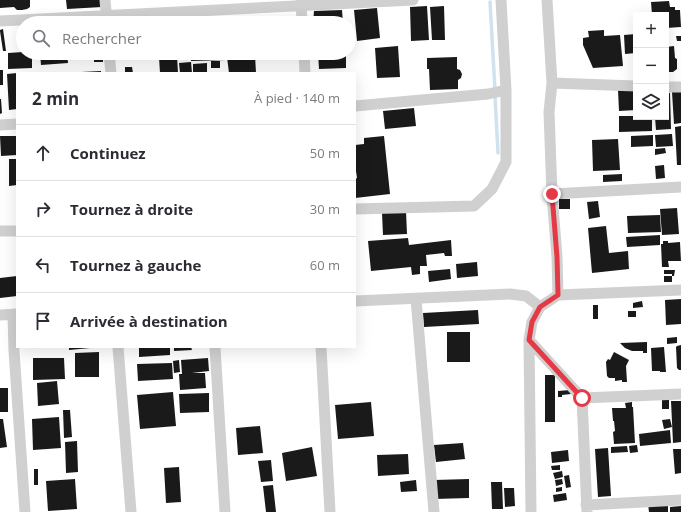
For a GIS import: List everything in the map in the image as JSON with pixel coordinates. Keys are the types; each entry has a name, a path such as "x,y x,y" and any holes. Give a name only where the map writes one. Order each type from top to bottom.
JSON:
{"street":[{"path":"105,0 106,16"},
{"path":"143,16 301,3 412,0"},
{"path":"356,209 474,206 492,189 506,162 506,90 501,0"},
{"path":"547,0 552,83 549,112 552,194 557,257 558,295"},
{"path":"301,3 302,16"},
{"path":"0,21 16,21"},
{"path":"110,60 111,72"},
{"path":"304,60 305,72"},
{"path":"552,83 633,86"},
{"path":"669,87 681,87"},
{"path":"356,106 488,94 506,90"},
{"path":"0,125 16,124"},
{"path":"552,194 681,187"},
{"path":"0,231 16,231"},
{"path":"531,512 529,340 532,322 540,307 558,295 681,290"},
{"path":"356,301 510,294 526,296 540,307"},
{"path":"416,299 434,512"},
{"path":"0,315 15,314 14,351 25,512"},
{"path":"529,340 582,398 587,509 681,500"},
{"path":"118,348 131,512"},
{"path":"215,348 225,512"},
{"path":"321,348 330,512"},
{"path":"582,398 681,394"}],"building":[{"path":"0,0 30,0 30,7 22,10 17,10 14,7 0,8"},
{"path":"66,0 102,0 102,7 67,9"},
{"path":"669,1 670,7 675,7 675,10 680,10 681,27 669,28 669,12 652,12 651,2"},
{"path":"427,6 429,40 411,41 410,7"},
{"path":"444,6 445,40 432,40 430,7"},
{"path":"377,8 380,38 357,41 356,16 355,16 354,10"},
{"path":"342,10 342,16 314,16 314,11"},
{"path":"3,29 6,51 3,51 0,31"},
{"path":"604,30 604,36 620,35 623,66 593,68 583,45 583,38 589,37 588,31"},
{"path":"633,34 633,53 625,54 624,35"},
{"path":"676,36 681,36 681,41 677,41"},
{"path":"398,46 400,77 377,78 375,48"},
{"path":"674,46 675,58 677,59 677,69 673,72 669,72 669,47"},
{"path":"16,52 16,60 32,60 32,68 8,69 8,53"},
{"path":"457,57 457,69 460,70 462,74 461,78 458,80 458,89 430,90 427,58"},
{"path":"41,60 68,60 68,63 41,65"},
{"path":"94,60 103,60 103,62 94,62"},
{"path":"159,60 177,60 178,72 160,72"},
{"path":"191,60 226,60 191,61"},
{"path":"227,60 255,60 256,72 229,72"},
{"path":"318,60 346,60 346,68 319,69"},
{"path":"211,61 220,61 220,68 211,68"},
{"path":"191,62 192,72 180,72 179,63"},
{"path":"207,63 207,72 193,72 193,64"},
{"path":"125,67 132,67 133,72 125,72"},
{"path":"0,70 3,70 3,85 0,85"},
{"path":"16,73 16,109 9,110 7,74"},
{"path":"633,89 633,110 619,111 618,90"},
{"path":"681,91 681,123 674,124 672,92"},
{"path":"670,93 671,129 656,130 655,120 669,120"},
{"path":"0,99 2,113 0,114"},
{"path":"414,108 416,126 385,129 383,111"},
{"path":"619,116 633,116 633,120 652,120 652,131 619,132"},
{"path":"681,126 681,165 677,165 675,127"},
{"path":"672,134 673,146 656,147 655,135"},
{"path":"653,135 653,146 631,147 631,136"},
{"path":"0,136 16,136 16,155 1,156"},
{"path":"384,136 390,194 356,198 356,145 364,144 364,138"},
{"path":"618,139 620,170 593,171 592,140"},
{"path":"665,148 666,153 655,155 655,149"},
{"path":"9,159 16,159 16,185 9,186"},
{"path":"664,165 665,178 656,179 655,166"},
{"path":"622,174 622,181 603,182 603,175"},
{"path":"559,199 570,199 570,209 559,209"},
{"path":"598,201 600,217 589,219 587,202"},
{"path":"677,208 679,234 662,235 660,209"},
{"path":"406,211 407,234 383,235 382,213"},
{"path":"660,215 661,232 628,233 627,216"},
{"path":"606,226 609,253 628,251 629,269 592,273 588,228"},
{"path":"660,235 660,245 627,247 626,237"},
{"path":"408,238 409,245 451,240 452,256 445,256 444,253 426,255 427,266 420,266 420,274 412,275 411,267 371,271 368,241"},
{"path":"663,241 668,241 668,243 680,242 681,261 668,261 669,267 662,267 661,244 663,244"},
{"path":"477,262 478,276 457,278 456,264"},
{"path":"450,269 451,279 429,282 428,271"},
{"path":"664,270 675,270 674,276 672,276 672,274 664,274"},
{"path":"16,276 16,296 0,298 0,278"},
{"path":"664,276 672,276 672,282 664,282"},
{"path":"681,299 681,324 666,325 665,300"},
{"path":"642,301 643,307 633,308 633,303"},
{"path":"593,305 598,305 598,319 593,319"},
{"path":"478,310 479,324 424,327 423,313"},
{"path":"628,311 636,311 636,317 628,317"},
{"path":"447,332 470,332 470,362 447,362"},
{"path":"677,337 677,343 667,344 667,338"},
{"path":"647,342 647,353 643,353 643,351 632,351 625,348 620,343"},
{"path":"681,345 681,370 679,370 677,368 676,347"},
{"path":"664,347 666,372 652,371 651,348"},
{"path":"69,348 90,348 69,350"},
{"path":"139,348 170,348 170,355 139,357"},
{"path":"174,348 191,348 192,350 174,351"},
{"path":"99,352 99,377 75,377 75,353"},
{"path":"614,352 629,360 626,366 627,382 622,382 622,380 615,381 615,378 609,378 607,376 606,362 608,359 610,360"},
{"path":"33,358 64,358 65,379 33,380"},
{"path":"208,358 209,371 192,373 205,373 206,388 180,390 179,374 182,374 181,360"},
{"path":"179,360 180,372 174,373 173,361"},
{"path":"172,363 173,379 138,381 137,364"},
{"path":"545,375 555,375 555,422 545,422"},
{"path":"57,381 59,404 38,406 37,383"},
{"path":"0,388 8,388 8,412 0,412"},
{"path":"570,390 571,394 558,397 558,391"},
{"path":"173,392 176,426 140,429 137,395"},
{"path":"209,393 209,412 180,413 179,394"},
{"path":"662,400 669,400 669,409 662,409"},
{"path":"671,401 681,401 681,442 673,443"},
{"path":"371,402 374,436 338,439 335,405"},
{"path":"632,402 635,443 614,444 613,432 615,431 612,408 626,408 625,403"},
{"path":"63,410 70,410 72,437 64,438"},
{"path":"59,417 61,448 33,450 32,419"},
{"path":"0,419 3,419 7,447 0,448"},
{"path":"670,419 672,427 664,429 662,420"},
{"path":"260,426 263,453 238,455 236,428"},
{"path":"670,430 671,443 640,446 639,434"},
{"path":"77,441 78,472 66,473 65,442"},
{"path":"463,443 465,459 436,462 434,445"},
{"path":"637,445 638,452 630,453 629,446"},
{"path":"627,446 628,452 611,453 611,447"},
{"path":"312,447 317,476 286,481 282,453"},
{"path":"608,448 611,496 598,497 595,449"},
{"path":"673,449 681,449 681,473 675,474"},
{"path":"568,450 569,461 552,463 551,452"},
{"path":"408,454 409,474 378,476 377,455"},
{"path":"271,460 273,481 261,482 258,461"},
{"path":"560,465 560,470 552,470 551,466"},
{"path":"179,467 181,502 166,503 164,468"},
{"path":"34,469 38,469 38,485 34,485"},
{"path":"562,471 563,477 555,479 553,473"},
{"path":"569,475 571,487 566,488 564,476"},
{"path":"75,479 77,509 48,511 46,481"},
{"path":"469,479 469,498 434,499 434,480"},
{"path":"562,479 563,484 556,486 555,480"},
{"path":"416,480 417,491 401,492 400,482"},
{"path":"491,482 502,482 503,509 492,509"},
{"path":"273,485 276,512 266,512 263,486"},
{"path":"562,487 562,491 556,492 556,488"},
{"path":"504,488 514,488 515,506 505,507"},
{"path":"566,493 567,500 554,502 553,495"},
{"path":"668,503 668,512 649,512 648,504"},
{"path":"681,506 681,512 670,512 670,507"}],"waterway":[{"path":"490,2 495,90"},
{"path":"495,96 498,153"}],"route":[{"path":"552,194 557,257 558,295 540,307 532,322 529,340 582,398"}]}
